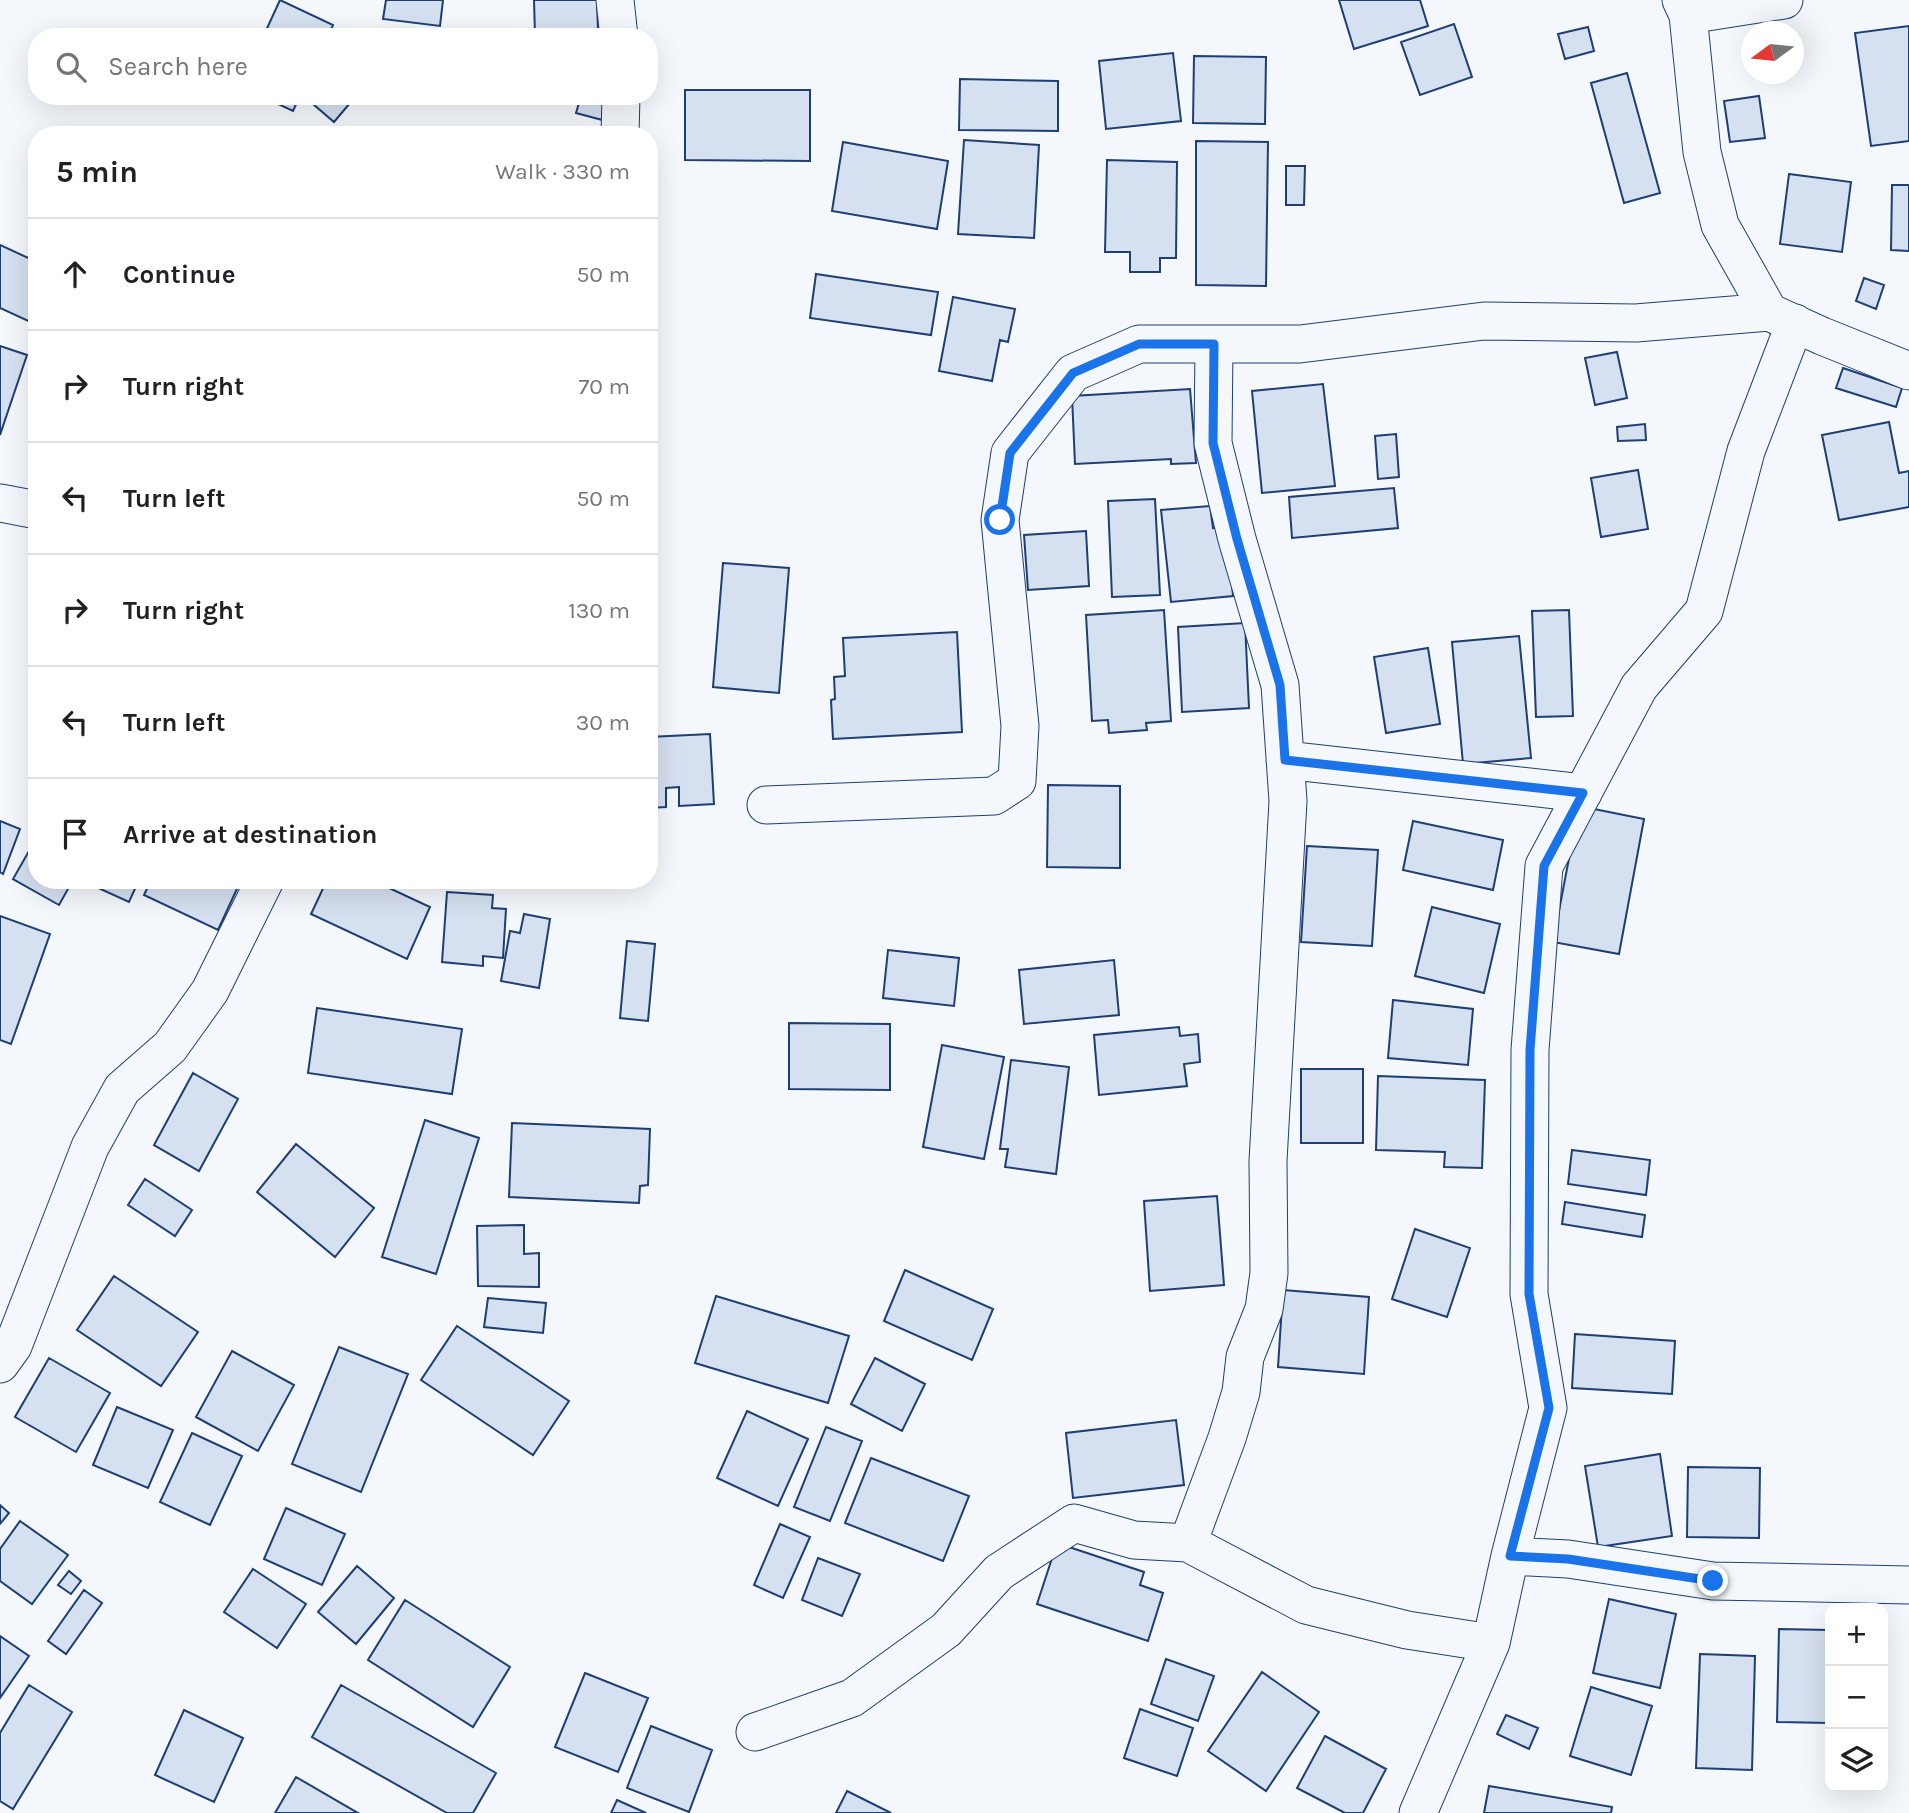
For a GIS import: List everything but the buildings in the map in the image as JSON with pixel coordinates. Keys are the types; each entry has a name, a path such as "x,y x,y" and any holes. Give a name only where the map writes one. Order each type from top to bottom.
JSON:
{"street":[{"path":"615,0 618,28"},
{"path":"1418,1813 1491,1643 1510,1556 1549,1408 1529,1294 1530,1050 1544,866 1639,687 1704,611 1782,318 1720,225 1702,152 1684,8 1784,0"},
{"path":"620,126 621,105"},
{"path":"766,805 994,796 1017,781 1020,726 1000,520 1010,453 1073,373 1139,344 1300,344 1484,321 1636,323 1782,318 1909,371"},
{"path":"1188,1543 1241,1392 1245,1357 1264,1309 1269,1273 1268,1161 1288,801 1280,685 1237,539 1213,443 1214,344"},
{"path":"0,503 28,508"},
{"path":"1285,760 1583,793"},
{"path":"0,1364 13,1346 90,1147 105,1118 122,1089 170,1047 210,992 261,889"},
{"path":"755,1731 852,1698 946,1630 999,1573 1074,1523 1134,1540 1188,1543 1306,1605 1407,1630 1491,1643"},
{"path":"1510,1556 1568,1559 1713,1581 1909,1584"}],"route":[{"path":"1000,520 1010,453 1073,373 1139,344 1214,344 1213,443 1237,539 1280,685 1285,760 1583,793 1544,866 1530,1050 1529,1294 1549,1408 1510,1556 1568,1559 1713,1581"}]}
